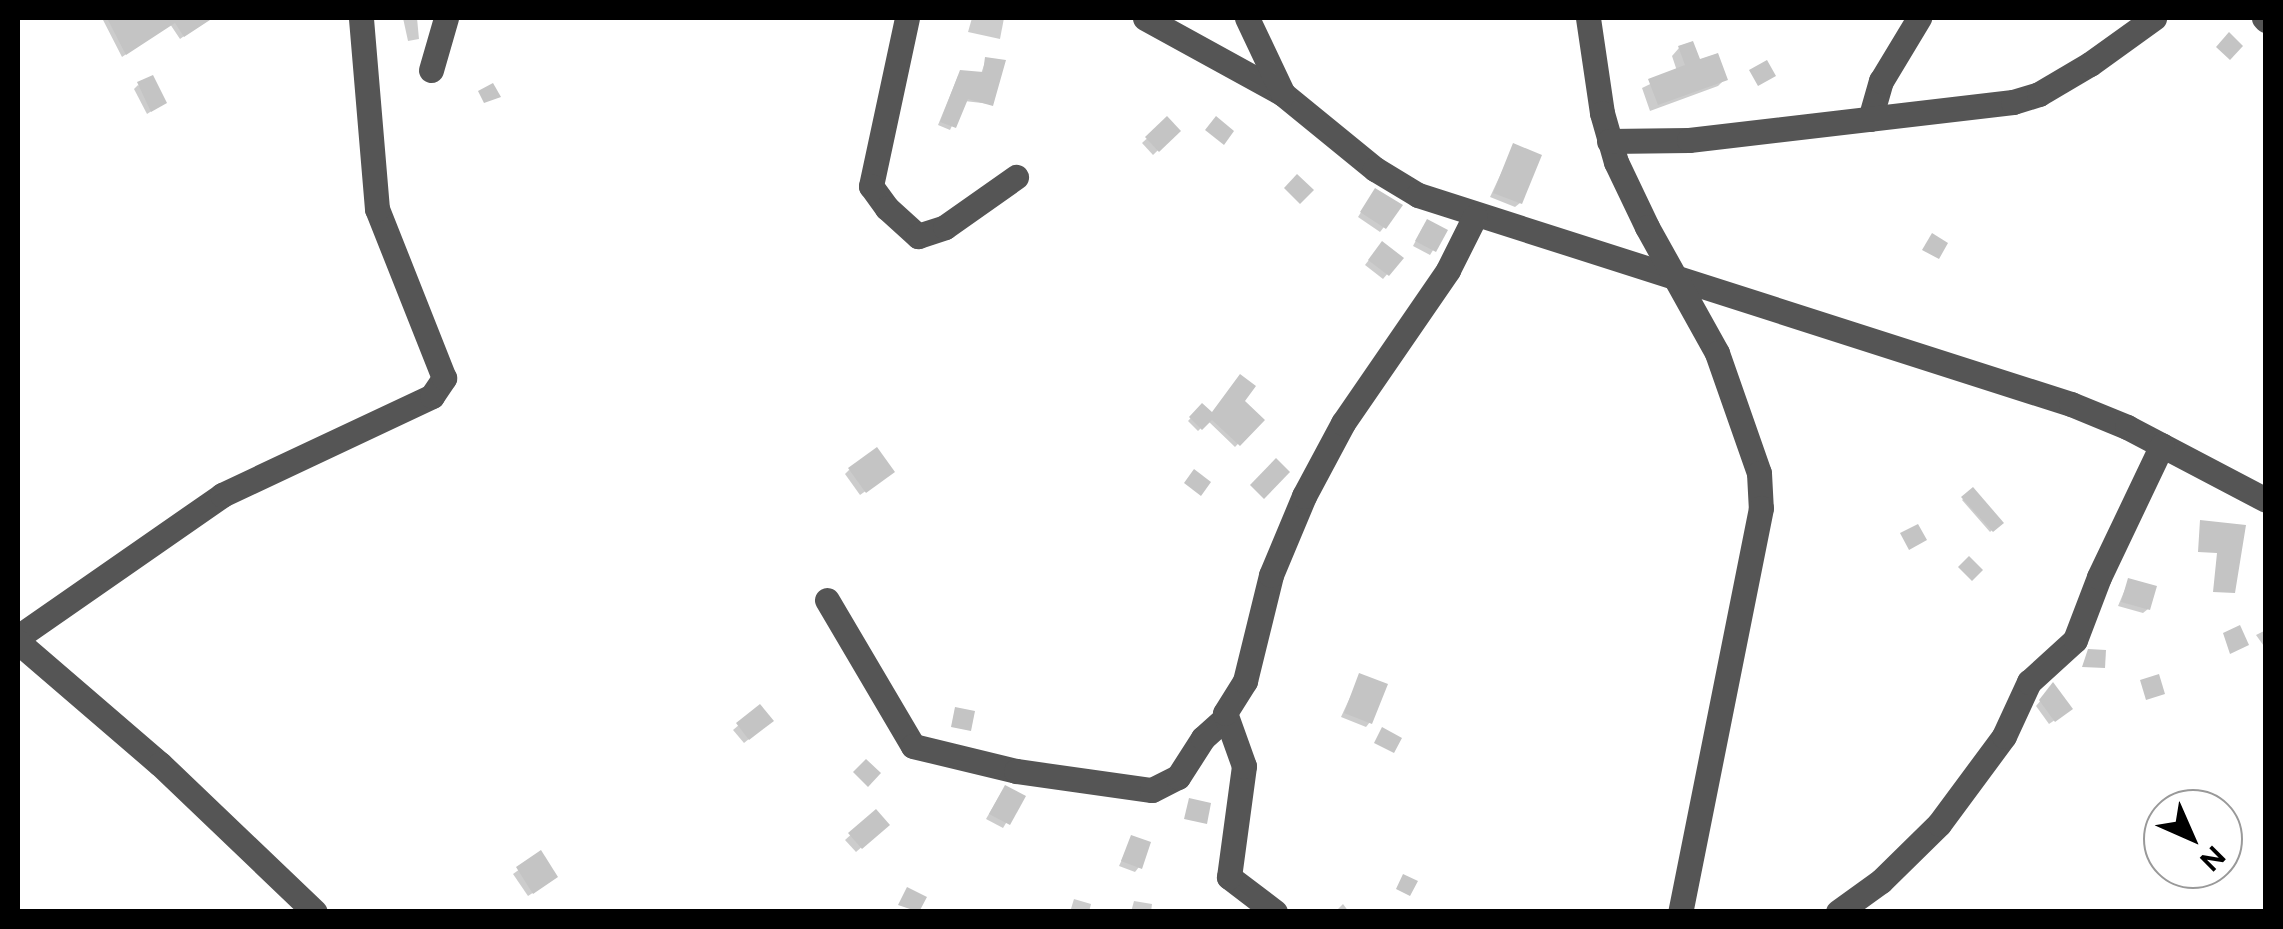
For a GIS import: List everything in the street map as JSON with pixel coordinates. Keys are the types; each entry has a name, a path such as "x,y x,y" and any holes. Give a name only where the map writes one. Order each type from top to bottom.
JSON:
{"street":[{"path":"315,912 160,764 18,639 222,496 432,396 444,378 377,209 361,18"},
{"path":"432,70 446,18"},
{"path":"907,18 871,186 887,208 918,236 945,227 1016,177"},
{"path":"1145,18 1283,94 1375,170 1418,196 2071,404 2162,445 2266,500"},
{"path":"1247,18 1283,94"},
{"path":"1588,18 1609,142 1646,227 1717,353 1759,473 1760,508 1680,912"},
{"path":"1870,119 1881,82 1919,18"},
{"path":"1609,142 1688,140 2028,99 2090,64 2154,18"},
{"path":"827,600 913,746 1016,771 1152,790 1178,777 1203,738 1224,718 1252,663 1271,574 1304,496 1342,423 1448,270 1475,216"},
{"path":"1838,912 1882,881 1939,824 2004,736 2029,682 2074,640 2104,565 2162,445"},
{"path":"1224,718 1244,766 1229,877 1275,912"}],"building":[{"path":"107,18 213,18 184,37 175,23 126,55"},
{"path":"2229,32 2243,46 2230,60 2216,47"},
{"path":"1693,41 1700,59 1718,53 1728,80 1658,105 1648,79 1685,65 1678,46"},
{"path":"985,57 1006,60 993,106 968,99 956,128 940,122 960,70 983,72"},
{"path":"1767,60 1776,76 1758,86 1749,70"},
{"path":"153,75 167,103 151,112 137,82"},
{"path":"493,83 501,97 484,103 478,91"},
{"path":"1167,116 1181,131 1159,152 1145,137"},
{"path":"1216,116 1234,131 1224,145 1205,130"},
{"path":"1513,143 1542,155 1522,204 1493,193"},
{"path":"1297,174 1314,190 1300,204 1284,188"},
{"path":"1375,188 1403,205 1386,229 1360,212"},
{"path":"1427,219 1448,230 1436,252 1415,241"},
{"path":"1932,233 1948,243 1939,259 1922,250"},
{"path":"1382,241 1404,258 1389,276 1368,260"},
{"path":"1240,374 1256,386 1245,401 1265,420 1240,446 1212,420 1202,430 1189,417 1202,403 1212,412"},
{"path":"877,447 895,472 866,493 848,468"},
{"path":"1276,458 1290,472 1264,499 1250,485"},
{"path":"1194,469 1211,482 1201,496 1184,483"},
{"path":"1973,487 2004,523 1993,532 1961,497"},
{"path":"2200,520 2246,525 2235,593 2213,592 2217,553 2198,552"},
{"path":"1918,524 1927,540 1909,550 1900,533"},
{"path":"1969,556 1983,570 1972,581 1958,567"},
{"path":"2128,578 2157,586 2150,610 2121,602"},
{"path":"2240,625 2249,645 2230,654 2223,633"},
{"path":"2088,649 2106,650 2105,668 2082,667"},
{"path":"1359,673 1388,684 1372,724 1344,713"},
{"path":"2159,674 2165,694 2146,700 2140,680"},
{"path":"2053,682 2073,709 2055,722 2039,700"},
{"path":"760,704 774,721 749,740 736,723"},
{"path":"955,707 975,711 971,731 951,727"},
{"path":"1382,727 1402,738 1394,753 1374,743"},
{"path":"866,759 881,773 868,787 853,772"},
{"path":"1005,785 1026,796 1010,825 989,814"},
{"path":"1189,798 1211,803 1207,824 1184,819"},
{"path":"876,809 890,825 862,849 848,833"},
{"path":"1131,835 1151,842 1142,869 1121,861"},
{"path":"541,850 558,877 533,894 516,867"},
{"path":"1403,874 1418,881 1410,896 1396,889"},
{"path":"907,887 927,897 919,912 898,905"}]}
